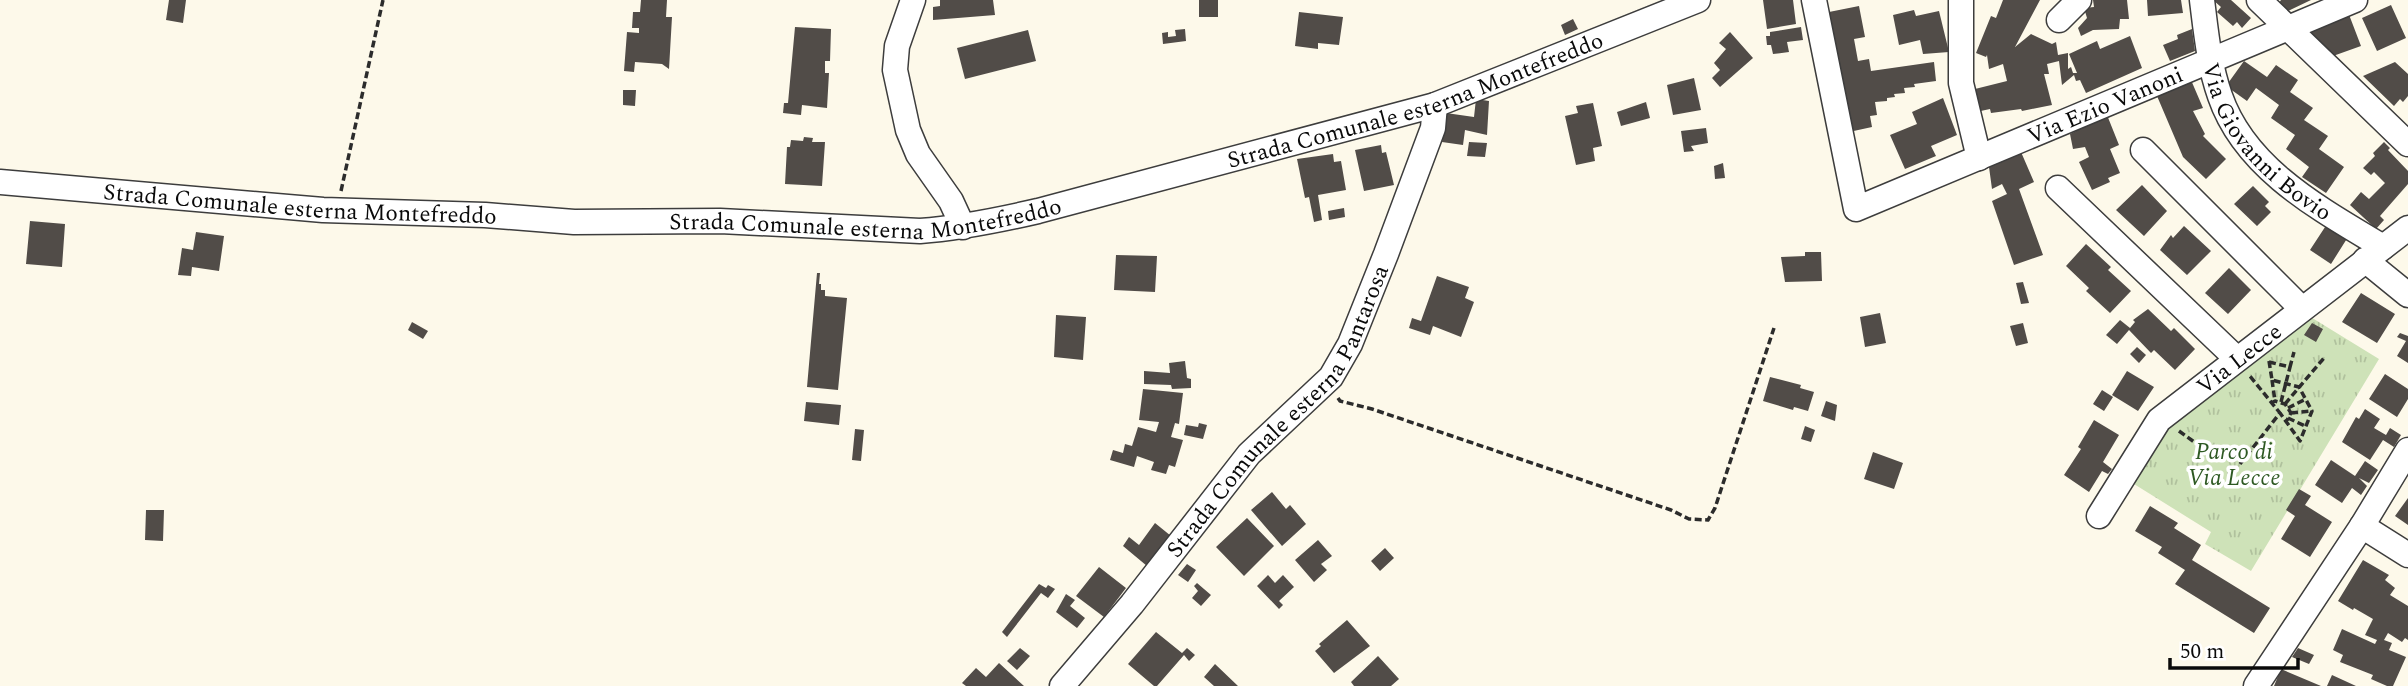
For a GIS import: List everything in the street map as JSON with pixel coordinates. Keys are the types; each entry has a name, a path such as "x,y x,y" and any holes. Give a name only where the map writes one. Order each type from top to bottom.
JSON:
{"street":[{"path":"913,0 897,46 895,71 905,118 918,154 951,201 963,227"},
{"name":"Strada Comunale esterna Montefreddo","path":"0,182 337,210 485,215 574,222 720,222 920,231 963,227 1038,211 1435,106 1698,0"},
{"name":"Via Ezio Vanoni","path":"1814,0 1856,209 2355,0"},
{"path":"1961,0 1961,83 1979,158"},
{"path":"2059,20 2079,0"},
{"name":"Via Giovanni Bovio","path":"2202,0 2210,62 2220,97 2238,134 2280,180 2325,212 2374,253 2408,295"},
{"path":"2264,1 2289,29 2408,144"},
{"name":"Strada Comunale esterna Pantarosa","path":"1062,686 1132,604 1249,453 1331,377 1350,344 1386,254 1433,128 1435,106"},
{"path":"2143,150 2302,309"},
{"path":"2057,188 2241,365"},
{"name":"Via Lecce","path":"2099,516 2159,420 2241,365 2302,309 2408,228"},
{"path":"2256,686 2362,526 2408,450"},
{"path":"2362,526 2408,555"}],"path":[{"path":"337,210 383,0"},
{"path":"1325,383 1340,401 1671,510 1689,519 1707,520 1715,508 1774,328"},
{"path":"2240,464 2280,413 2294,352"},
{"path":"2268,355 2272,380 2287,420"},
{"path":"2282,405 2324,358"},
{"path":"2269,362 2290,367"},
{"path":"2241,365 2282,405 2312,411"},
{"path":"2272,380 2299,387 2312,411 2300,441 2280,413"},
{"path":"2282,405 2306,399"},
{"path":"2287,420 2306,427"},
{"path":"2172,426 2197,444"}],"green space":[{"name":"Parco di Via Lecce","path":"2309,316 2379,359 2251,571 2205,544 2211,532 2134,484 2167,427"}],"building":[{"path":"169,0 186,0 183,23 166,20"},
{"path":"641,0 667,0 666,17 672,17 669,69 662,64 635,62 634,72 624,71 627,32 639,33 639,28 632,28 633,12 640,12"},
{"path":"940,0 993,0 995,15 933,20 933,7 940,6"},
{"path":"1199,0 1218,0 1218,17 1199,17"},
{"path":"1763,0 1793,0 1796,24 1767,29"},
{"path":"2003,0 2040,0 2015,47 2031,34 2052,44 2056,42 2058,55 2068,53 2068,69 2071,67 2073,73 2077,73 2069,54 2097,41 2100,49 2130,36 2142,68 2086,93 2080,80 2076,81 2074,75 2062,85 2059,61 2047,64 2049,74 2044,74 2052,105 2022,111 1991,113 1990,109 1976,112 1971,90 2007,81 2003,64 1989,69 1987,55 1986,57 1976,53 1991,16 1996,18"},
{"path":"2093,0 2127,0 2129,19 2120,19 2119,29 2093,30 2081,36 2078,28 2087,18 2084,8 2094,7"},
{"path":"2147,0 2181,0 2183,13 2148,16"},
{"path":"2213,0 2231,0 2251,18 2242,28 2237,22 2233,26 2217,12 2221,7"},
{"path":"2281,0 2311,0 2288,11 2279,3"},
{"path":"2391,5 2406,38 2377,51 2362,18"},
{"path":"1859,6 1865,37 1854,39 1858,61 1869,59 1871,71 1934,62 1936,81 1914,84 1915,87 1904,88 1905,93 1894,94 1895,97 1887,98 1887,101 1875,102 1877,115 1870,116 1872,127 1849,132 1824,13"},
{"path":"1914,10 1916,16 1939,11 1949,52 1923,54 1920,40 1899,45 1893,15"},
{"path":"1299,12 1343,17 1339,45 1318,43 1318,49 1295,46"},
{"path":"2348,12 2361,46 2333,56 2309,32"},
{"path":"1573,19 1578,29 1565,35 1561,25"},
{"path":"795,27 831,29 830,61 825,61 825,73 829,73 827,108 802,105 801,115 783,113 784,103 788,103"},
{"path":"1801,27 1803,40 1787,42 1789,52 1773,54 1771,45 1767,45 1766,36 1770,36 1770,32"},
{"path":"1185,29 1186,41 1163,44 1162,33 1168,32 1168,37 1176,36 1175,30"},
{"path":"2192,29 2195,51 2170,61 2163,45"},
{"path":"1028,30 1036,61 965,79 957,48"},
{"path":"1730,32 1753,58 1720,87 1712,78 1720,70 1714,63 1726,49 1719,43"},
{"path":"2244,61 2267,77 2276,65 2298,80 2290,92 2313,108 2304,120 2328,136 2319,149 2344,167 2326,193 2302,177 2309,167 2286,149 2295,135 2271,118 2279,105 2256,88 2247,101 2226,86"},
{"path":"2395,62 2408,74 2408,96 2403,102 2400,99 2394,106 2363,76"},
{"path":"1694,78 1701,110 1673,115 1667,85"},
{"path":"2191,80 2203,108 2193,111 2205,134 2203,136 2226,159 2206,179 2183,157 2157,96"},
{"path":"623,90 636,90 635,106 623,105"},
{"path":"1943,98 1957,135 1931,146 1936,156 1905,169 1890,135 1917,124 1912,112"},
{"path":"1476,99 1489,101 1487,135 1465,130 1463,145 1442,142 1446,113 1474,117"},
{"path":"1646,102 1650,118 1621,126 1617,112"},
{"path":"1593,103 1602,146 1593,148 1595,161 1576,165 1565,116 1578,113 1576,106"},
{"path":"2107,115 2119,145 2110,149 2120,173 2108,178 2110,182 2092,190 2079,162 2089,157 2085,147 2073,149 2070,134"},
{"path":"1706,128 1708,143 1691,146 1694,151 1684,152 1681,131"},
{"path":"804,137 813,138 812,142 825,142 822,186 785,184 787,147 790,147 791,140 803,141"},
{"path":"1469,142 1487,143 1485,157 1467,156"},
{"path":"2384,142 2408,171 2408,184 2380,216 2384,220 2376,229 2350,205 2361,192 2369,199 2385,183 2374,172 2371,175 2363,168"},
{"path":"1381,145 1382,153 1386,152 1394,185 1364,191 1355,150"},
{"path":"2021,152 2034,182 2019,189 2043,255 2014,265 1992,201 2007,194 2002,184 1992,189 1989,167"},
{"path":"1333,154 1334,162 1341,161 1346,190 1318,195 1322,220 1314,222 1309,197 1305,198 1297,159"},
{"path":"1723,163 1725,178 1715,179 1714,166"},
{"path":"2142,185 2167,211 2144,236 2116,210"},
{"path":"2253,186 2269,202 2265,206 2271,212 2257,226 2234,204"},
{"path":"1344,208 1345,217 1329,220 1328,211"},
{"path":"30,221 65,224 62,267 26,264"},
{"path":"2327,224 2348,237 2331,264 2310,250"},
{"path":"2184,226 2211,251 2187,275 2160,250 2171,235 2173,238"},
{"path":"196,232 224,236 219,271 192,267 191,276 178,275 182,248 193,250"},
{"path":"2086,244 2111,267 2108,270 2131,291 2110,313 2086,291 2089,288 2066,266"},
{"path":"1805,252 1821,252 1822,281 1785,282 1781,257 1805,256"},
{"path":"1116,255 1157,256 1155,292 1114,290"},
{"path":"2229,268 2251,290 2228,314 2205,293"},
{"path":"817,273 820,273 819,284 821,290 825,290 825,296 847,298 838,390 807,387"},
{"path":"1437,276 1469,287 1465,298 1474,302 1461,337 1433,326 1430,335 1409,328 1412,318 1421,321"},
{"path":"2023,282 2029,303 2021,304 2016,283"},
{"path":"2361,293 2395,314 2377,343 2342,322"},
{"path":"2148,309 2171,331 2174,328 2195,349 2175,370 2154,350 2151,353 2129,330 2117,344 2106,335 2120,320 2130,328 2135,322 2133,320"},
{"path":"1880,313 1886,343 1865,347 1860,317"},
{"path":"1056,315 1086,317 1083,360 1054,357"},
{"path":"412,322 428,331 423,339 408,330"},
{"path":"2023,323 2028,343 2016,346 2010,326"},
{"path":"2312,323 2323,329 2316,342 2304,335"},
{"path":"2400,333 2408,336 2408,363 2397,356 2406,341 2397,337"},
{"path":"2137,347 2146,355 2139,363 2130,354"},
{"path":"1185,361 1191,388 1172,389 1171,385 1144,384 1144,371 1170,373 1169,363"},
{"path":"2127,371 2154,387 2138,411 2112,395"},
{"path":"2385,374 2408,389 2408,399 2397,417 2369,399"},
{"path":"1770,377 1801,385 1800,388 1814,392 1808,411 1794,407 1793,410 1763,401"},
{"path":"1143,389 1183,393 1179,424 1175,423 1171,437 1183,440 1175,467 1169,465 1166,474 1151,470 1154,462 1137,456 1134,467 1110,460 1113,450 1123,453 1125,444 1132,446 1138,427 1156,432 1159,422 1139,420"},
{"path":"2102,390 2113,397 2104,411 2093,404"},
{"path":"1826,401 1837,405 1835,421 1821,416"},
{"path":"806,402 841,405 839,425 804,421"},
{"path":"2365,409 2380,419 2374,428 2386,435 2390,428 2401,435 2394,447 2383,440 2370,460 2342,442 2356,417 2359,419"},
{"path":"2094,420 2119,435 2103,462 2112,469 2108,474 2102,471 2089,492 2064,475 2081,449 2078,447"},
{"path":"1199,423 1207,425 1203,439 1184,435 1186,425 1198,427"},
{"path":"1805,426 1815,430 1811,442 1801,439"},
{"path":"855,429 864,430 861,461 852,460"},
{"path":"1873,452 1903,463 1894,489 1864,479"},
{"path":"2331,460 2355,476 2365,461 2378,470 2369,483 2359,478 2367,486 2361,495 2352,488 2342,503 2315,485"},
{"path":"2299,489 2311,496 2305,505 2332,522 2310,557 2281,539 2295,516 2286,510"},
{"path":"1272,492 1286,509 1290,505 1306,524 1282,546 1251,510"},
{"path":"2408,498 2408,525 2395,516"},
{"path":"2150,506 2178,523 2174,528 2201,545 2192,560 2270,608 2254,633 2175,584 2185,570 2158,553 2162,547 2135,531"},
{"path":"146,510 164,510 163,541 145,540"},
{"path":"1247,518 1274,546 1244,576 1216,547"},
{"path":"1155,523 1171,536 1147,566 1123,546 1129,537 1139,545"},
{"path":"1318,540 1332,556 1321,564 1327,570 1314,582 1295,560"},
{"path":"1385,548 1394,558 1380,571 1371,561"},
{"path":"2363,560 2389,575 2385,580 2395,588 2390,595 2408,606 2408,640 2405,638 2402,642 2388,633 2384,640 2392,643 2389,650 2406,657 2393,686 2371,679 2373,675 2340,662 2343,655 2333,650 2342,629 2375,644 2377,640 2365,635 2373,619 2338,601"},
{"path":"1187,564 1196,570 1188,582 1178,575"},
{"path":"1099,567 1126,588 1104,617 1076,596"},
{"path":"1268,575 1275,583 1283,575 1294,587 1279,601 1283,605 1279,609 1257,586"},
{"path":"1197,583 1211,595 1201,606 1192,598 1198,591 1194,586"},
{"path":"1039,584 1055,589 1048,598 1041,593 1007,637 1002,632"},
{"path":"1066,594 1075,600 1070,606 1085,618 1077,628 1056,612"},
{"path":"1347,620 1370,646 1334,673 1315,651 1321,646 1319,644"},
{"path":"1156,632 1182,653 1187,648 1195,655 1189,661 1184,655 1157,686 1154,686 1128,664"},
{"path":"1020,648 1030,656 1017,670 1007,661"},
{"path":"2298,648 2314,655 2309,664 2292,657"},
{"path":"1378,656 1399,679 1391,686 1354,686 1351,682"},
{"path":"999,663 1024,686 966,686 962,683 976,668 986,677"},
{"path":"1215,664 1238,686 1214,686 1204,677"},
{"path":"2281,669 2321,686 2274,686"},
{"path":"2332,675 2356,686 2327,686"}]}
